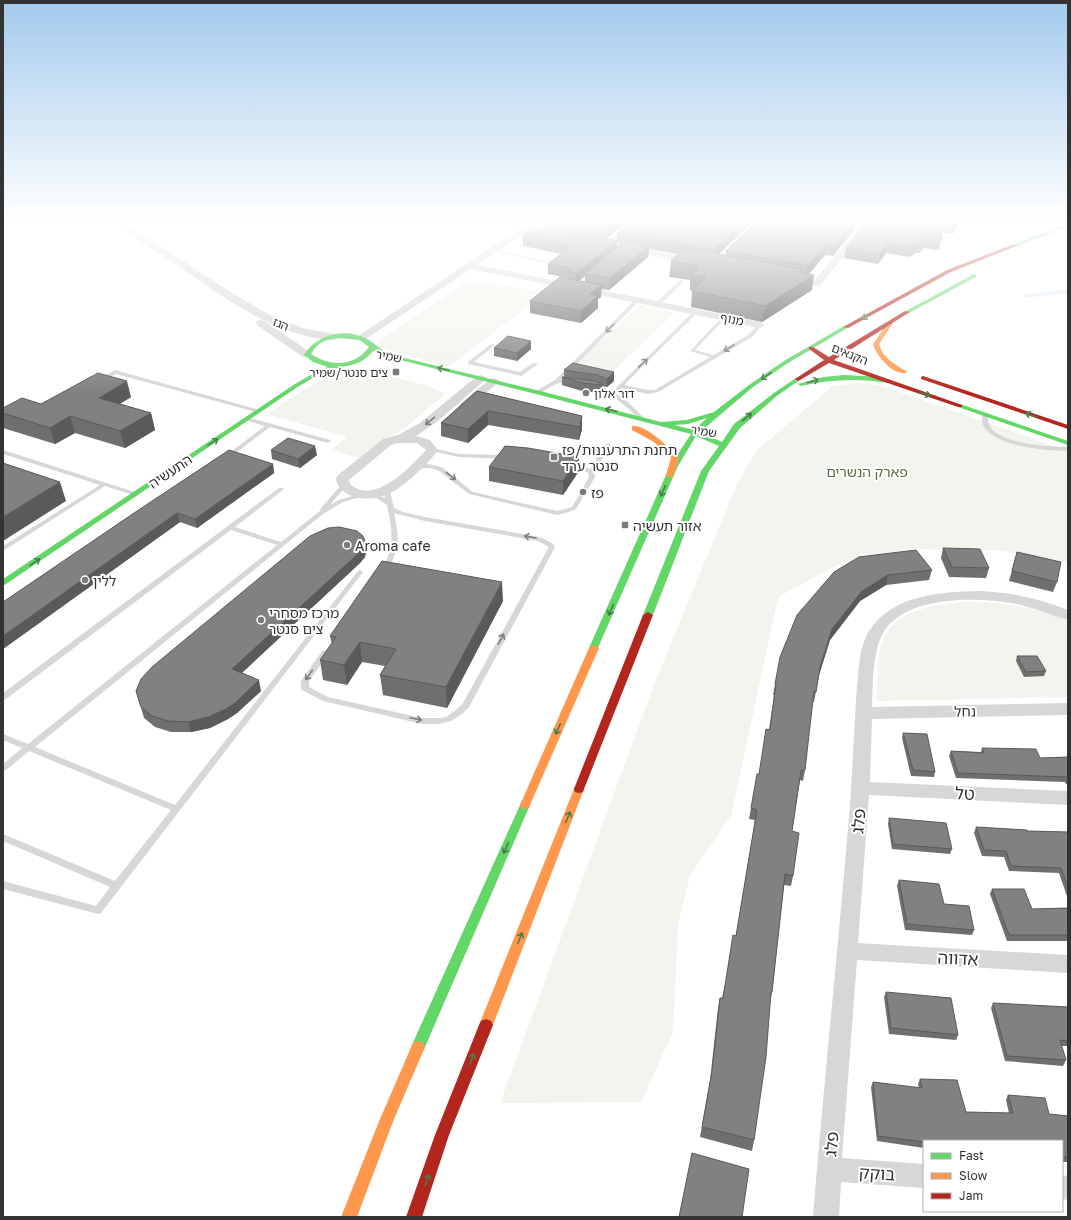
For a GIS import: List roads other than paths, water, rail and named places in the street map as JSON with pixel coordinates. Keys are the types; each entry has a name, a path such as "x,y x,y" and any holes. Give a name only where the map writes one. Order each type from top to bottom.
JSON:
{"main road":[{"path":"349,1217 387,1118 685,440 751,386 811,348 934,279"},
{"path":"414,1217 442,1135 705,471 738,426 776,394 828,360 948,289 969,279"},
{"path":"890,323 876,344 877,350 886,362 904,372"},
{"path":"360,338 335,337 314,344 308,349 308,359 325,364 344,365 371,355 374,347"},
{"name":"שמיר","path":"360,338 370,342 374,347 394,357 481,378 489,388"},
{"name":"הקנאים","path":"811,348 842,352 856,356"},
{"name":"הקנאים","path":"811,348 828,360 1068,443"},
{"name":"הקנאים","path":"877,363 1068,427"},
{"name":"שמיר","path":"344,365 369,364"},
{"name":"התעשיה","path":"3,583 297,385 321,371 344,365"},
{"name":"התעשיה","path":"67,528 300,372"},
{"path":"776,394 812,380 837,376 862,377 888,381"},
{"name":"שמיר","path":"465,386 538,392 695,433 724,446"},
{"path":"662,424 679,424 696,421 720,410"},
{"path":"666,436 631,427 660,440 670,450 675,458 670,475"},
{"name":"שמיר","path":"685,440 724,446"}],"street":[{"name":"הגז","path":"205,279 271,320 319,336 335,337"},
{"path":"360,338 449,279"},
{"name":"מנוף","path":"540,279 760,325"},
{"path":"793,279 817,283 820,279"},
{"name":"הגז","path":"232,297 261,323 308,359"},
{"path":"429,446 389,501 347,489 344,485 342,479 387,442 414,433 428,424 465,386 481,378"},
{"path":"429,446 426,439 432,432 489,388"},
{"path":"398,439 419,440 429,446"},
{"name":"פלג","path":"826,1217 861,788 863,713 869,651 873,636 885,620 898,610 929,600 962,596 991,596 1023,601 1068,615"},
{"name":"נחל","path":"863,713 1068,709"},
{"name":"טל","path":"861,788 1068,798"},
{"name":"אדווה","path":"847,951 1068,964"},
{"name":"בוקק","path":"829,1169 923,1176"}],"lane":[{"path":"658,304 682,281"},
{"path":"538,392 557,381 638,300"},
{"path":"612,392 611,397 620,386 696,312"},
{"path":"714,357 692,351 724,318"},
{"path":"620,386 648,392 656,391 750,336 760,325"},
{"path":"493,345 470,363 521,374 535,364"},
{"path":"489,388 503,370"},
{"path":"95,383 115,372 258,411"},
{"path":"557,381 576,383"},
{"path":"589,385 612,392 630,406 641,418"},
{"path":"984,415 987,426 994,434 1032,447 1068,449"},
{"path":"247,419 328,441"},
{"path":"235,451 269,425"},
{"path":"415,467 427,465 435,466 451,476 471,493 558,513 574,508 592,477 591,472 608,445"},
{"path":"429,446 443,454 461,456 510,456"},
{"path":"3,452 136,494"},
{"path":"564,465 586,469 591,472"},
{"path":"3,549 105,484"},
{"path":"321,513 344,485"},
{"path":"3,696 281,489"},
{"path":"3,768 321,513 341,501 364,495"},
{"path":"381,574 390,561 394,549 389,501"},
{"path":"332,644 305,682 305,688 326,699 422,721 438,721 448,719 459,712 466,705 552,547 550,544 540,539 415,517 389,501"},
{"path":"229,528 282,544"},
{"path":"3,885 98,910 360,572"},
{"path":"3,737 176,808"},
{"path":"3,837 116,886"}],"waterway":[{"path":"1026,296 1068,291"}],"place":[{"name":"צים סנטר/שמיר","path":"396,372"},
{"name":"דור אלון","path":"586,393"},
{"name":"תחנת התרעננות/פז סנטר ערד","path":"554,457"},
{"name":"פז","path":"583,492"},
{"name":"אזור תעשיה","path":"625,525"},
{"name":"Aroma cafe","path":"347,545"},
{"name":"ללין","path":"85,580"},
{"name":"מרכז מסחרי צים סנטר","path":"261,620"}],"park label":[{"name":"פארק הנשרים","path":"867,471"}]}
